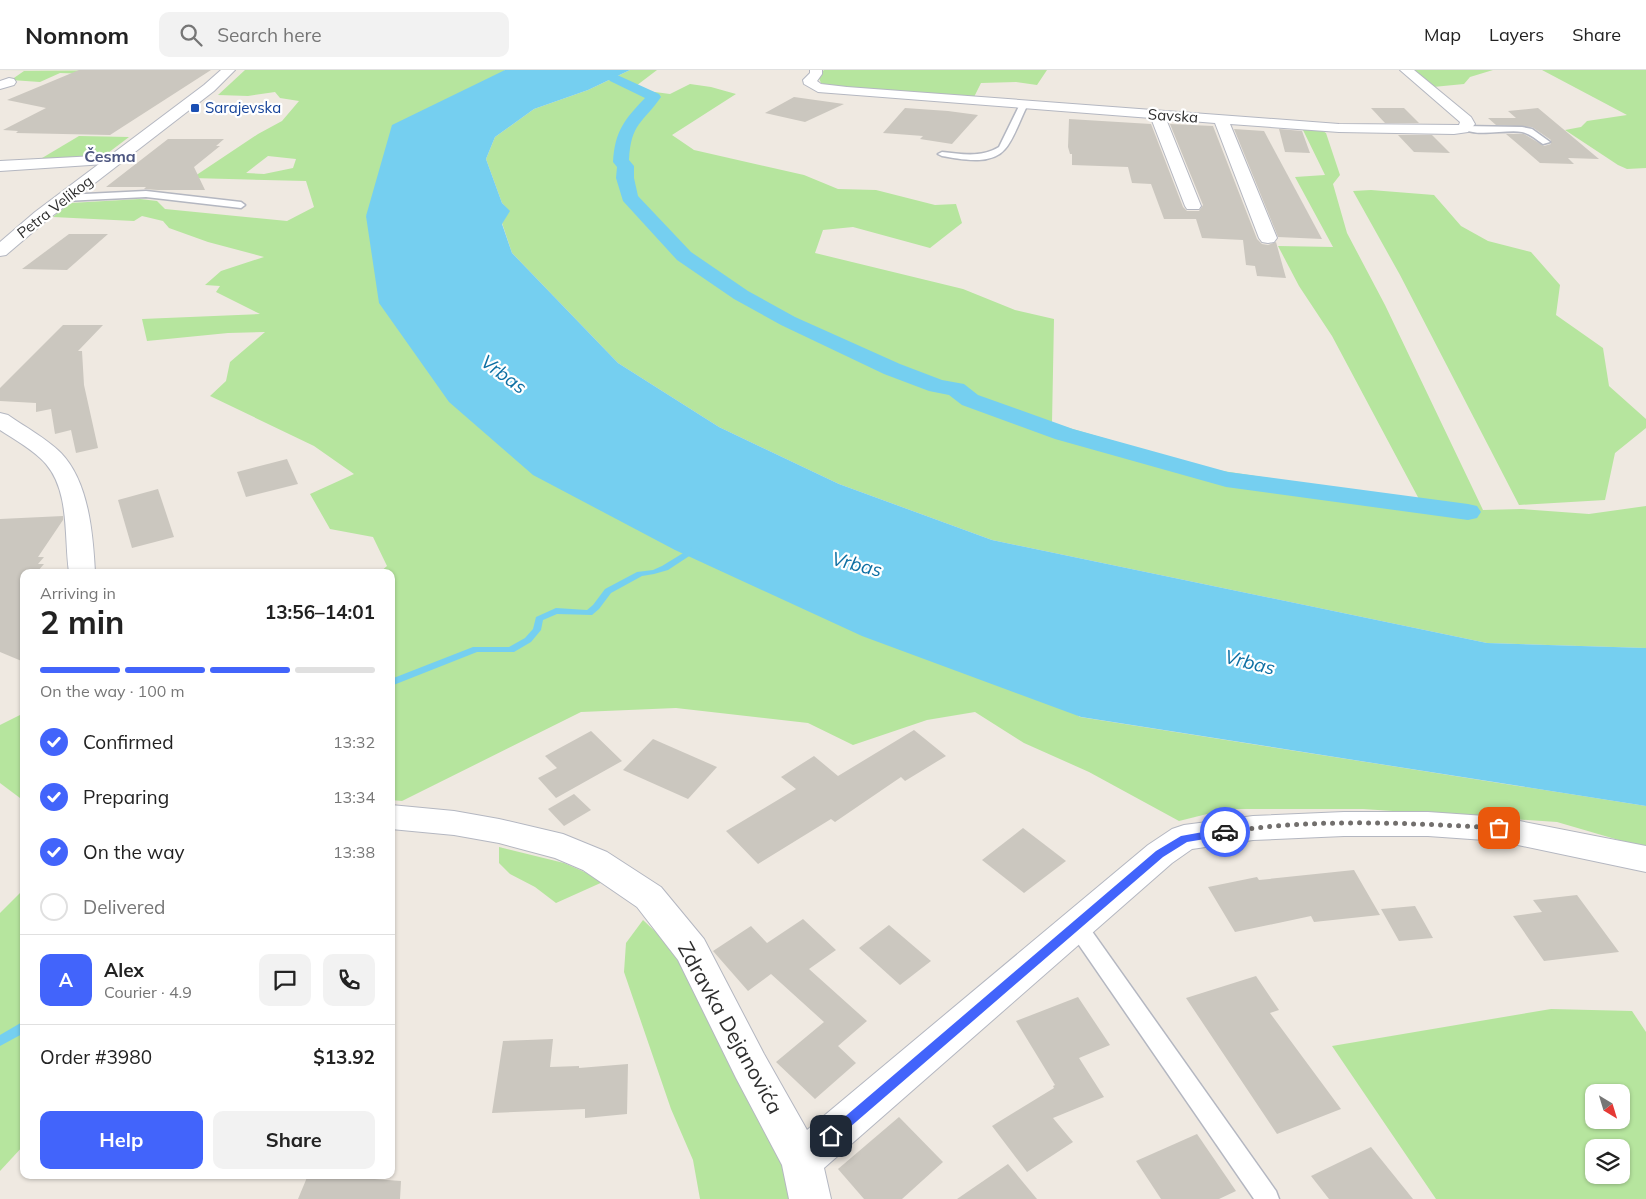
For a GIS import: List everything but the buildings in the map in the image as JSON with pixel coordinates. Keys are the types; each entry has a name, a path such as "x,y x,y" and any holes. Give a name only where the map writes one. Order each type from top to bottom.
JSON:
{"street":[{"name":"Petra Velikog","path":"0,251 65,198 209,88 229,70"},
{"name":"Savska","path":"816,70 816,74 810,80 811,84 829,90 1368,129 1454,130 1466,128"},
{"path":"1406,70 1466,120 1468,124 1466,128"},
{"path":"1157,115 1193,206"},
{"path":"1220,119 1268,238"},
{"path":"0,166 115,160"},
{"path":"0,420 53,458 63,470 71,488 82,569"},
{"name":"Zdravka Dejanovića","path":"395,816 454,823 563,847 595,860 649,897 691,950 750,1066 802,1161 810,1199"},
{"path":"802,1161 1160,854 1184,838 1253,828 1344,824 1428,824 1499,828 1646,859"}],"lane":[{"path":"942,154 975,157 992,155 998,152 1002,148 1024,104"},
{"path":"1466,128 1489,130 1522,129 1529,131 1546,142"},
{"path":"65,198 146,194 241,205"},
{"path":"1077,926 1268,1199"}],"green space":[{"path":"161,70 153,76 60,73 40,82 11,80 24,71 0,71"},
{"path":"245,70 505,70 366,216 1080,717 1646,806 1646,848 1557,822 1363,809 1227,809 1179,821 1089,772 1024,743 975,712 927,720 853,745 808,723 676,708 581,712 402,801 395,800 395,569 384,569 387,566 373,537 330,529 310,494 354,474 314,446 210,396 226,381 230,362 265,332 228,333 147,341 142,319 260,314 216,292 220,286 205,285 221,271 264,257 208,242 169,228 163,221 142,216 134,221 53,217 70,203 140,199 157,201 165,209 287,221 314,207 306,181 192,178 258,134 282,121 299,101 280,98 275,92 248,96 218,95","holes":["268,156 296,159 293,168 264,174 246,173"]},
{"path":"630,70 657,70 632,89 670,94 690,84 711,87 736,94 672,135 694,150 804,175 838,189 876,190 935,205 956,204 962,223 930,248 853,227 823,230 815,253 963,289 1015,310 1054,319 1052,423 1210,469 1420,501 1332,336 1299,286 1278,246 1333,247 1295,177 1325,175 1302,128 1321,130 1326,133 1340,175 1333,184 1347,233 1385,305 1483,510 1521,509 1589,514 1646,506 1646,648 1487,643 992,540 839,484 719,427 618,363 512,253 502,223 509,211 502,203 486,159 495,137 534,109 588,90"},
{"path":"824,70 1047,70 1037,85 1016,82 981,83 974,97 830,86 821,83 818,76"},
{"path":"1413,70 1493,70 1470,77 1464,84 1433,87"},
{"path":"1542,70 1646,70 1646,168 1627,169 1618,165 1565,130 1581,127 1587,121 1627,115"},
{"path":"79,136 129,137 104,156 32,164"},
{"path":"1371,190 1434,195 1461,226 1488,241 1531,252 1560,285 1556,315 1603,348 1609,386 1646,419 1646,428 1615,453 1605,500 1519,505 1400,275 1353,191"},
{"path":"20,715 20,798 0,783 0,725"},
{"path":"499,847 564,863 605,881 556,903 535,887 510,874 499,863"},
{"path":"20,893 20,1149 0,1171 0,913"},
{"path":"643,920 680,955 784,1155 790,1199 700,1199 693,1160 671,1109 624,972 626,943"},
{"path":"1551,1009 1632,1011 1646,1032 1646,1199 1436,1199 1332,1046"}],"water":[{"name":"Vrbas","path":"505,70 630,70 588,90 534,109 495,137 486,159 502,203 510,211 502,224 512,253 618,363 719,427 839,484 992,540 1487,643 1646,648 1646,806 1081,717 862,636 675,550 533,475 449,402 379,303 366,216 392,125"}],"waterway":[{"path":"615,78 654,97 629,125 623,140 621,162 626,166 625,178 629,197 684,256 741,295 788,321 892,369 937,386 956,389 970,400 1064,434 1226,479 1468,512"},
{"path":"395,681 476,649 511,650 528,640 537,630 539,619 556,611 589,613 608,591 640,574 665,568 696,549"},
{"path":"0,1041 20,1028"}],"way so far":[{"path":"1225,832 1253,828 1344,824 1428,824 1499,828"}],"place":[{"name":"Sarajevska","path":"195,108"}],"district":[{"name":"Česma","path":"110,156"}],"route":[{"path":"831,1136 1160,854 1184,838 1225,832"}]}
